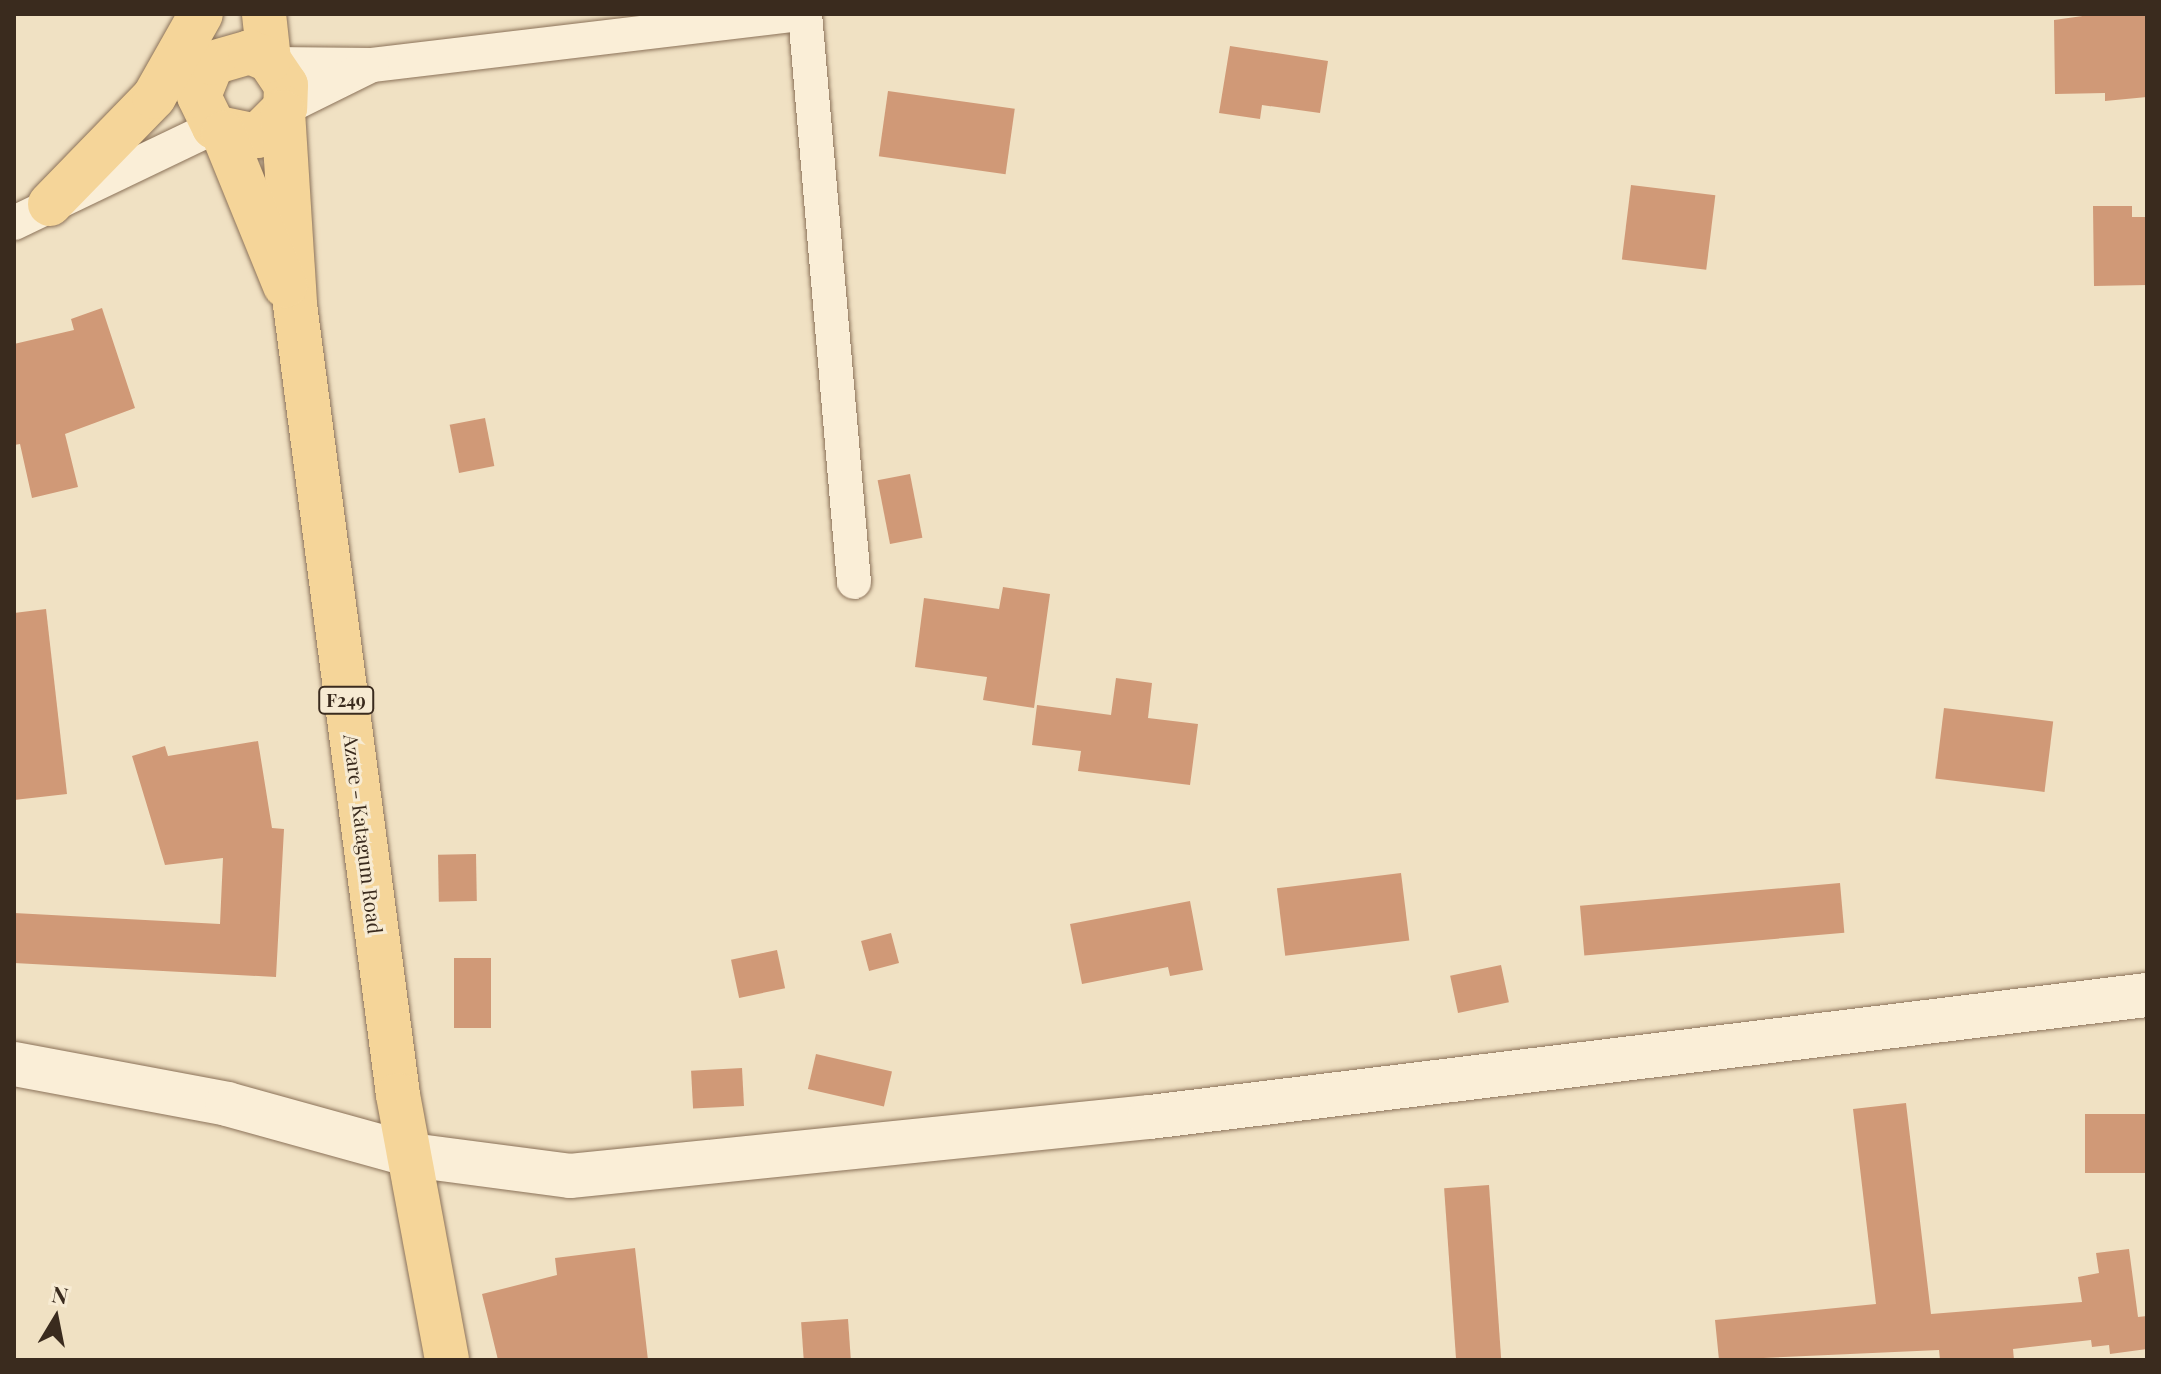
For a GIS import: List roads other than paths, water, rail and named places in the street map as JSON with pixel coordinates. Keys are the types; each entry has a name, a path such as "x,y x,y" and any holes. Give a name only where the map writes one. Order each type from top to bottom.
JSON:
{"main road":[{"path":"32,214 154,97 201,14"},
{"name":"Azare - Katagum Road","path":"215,14 212,63 199,96 218,130 244,201 295,305"},
{"name":"Azare - Katagum Road","path":"264,14 272,62 286,85 284,110 295,305 411,1155 447,1360"},
{"path":"212,63 250,52 272,62"},
{"path":"218,130 257,136 284,110"}],"street":[{"path":"272,62 372,65 802,14 854,582"},
{"path":"284,110 372,65"},
{"path":"32,214 218,130"},
{"path":"14,1064 227,1104 411,1155 570,1176 645,1172 2147,995"}]}
